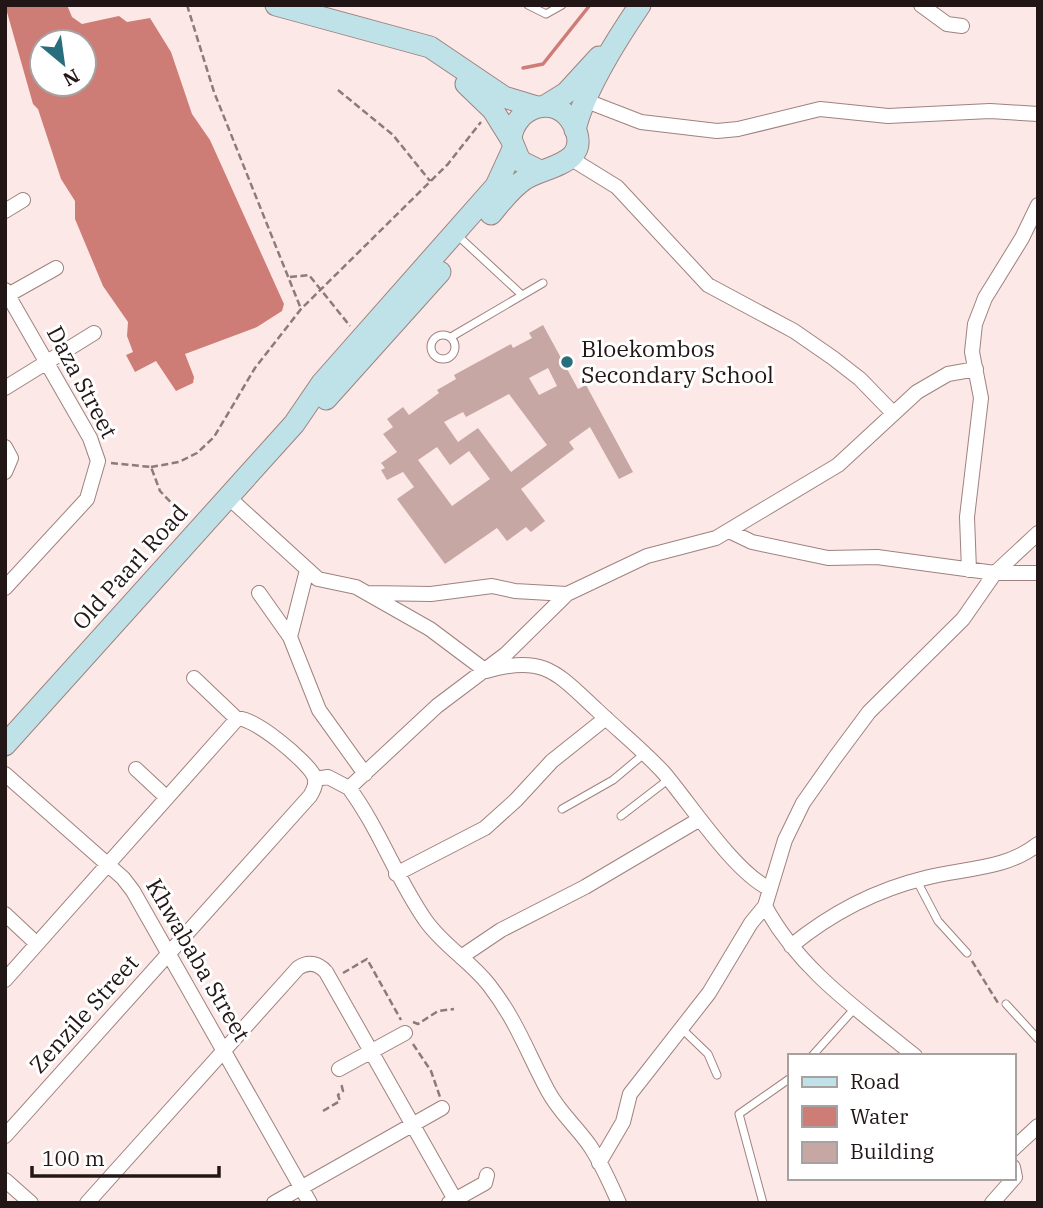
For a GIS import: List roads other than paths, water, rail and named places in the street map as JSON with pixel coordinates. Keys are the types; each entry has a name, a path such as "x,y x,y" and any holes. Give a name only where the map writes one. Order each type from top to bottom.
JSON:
{"main road":[{"path":"276,5 418,43 442,54 504,97 564,113 575,130"},
{"name":"Old Paarl Road","path":"5,745 294,424 322,383 461,238 506,195 540,170 554,169 570,158 584,100 616,41 640,5"},
{"name":"Old Paarl Road","path":"461,238 496,186 512,144 516,121 566,93 616,41"},
{"path":"407,42 454,74 484,101 499,117 523,164 540,170"}],"street":[{"path":"921,5 947,24 962,26"},
{"path":"584,100 641,122 717,131 737,129 820,109 888,116 990,111 1038,114"},
{"path":"570,158 617,187 708,285 794,331 860,379 893,413"},
{"path":"5,211 23,200"},
{"path":"969,570 967,517 981,398 972,352 975,324 985,298 1022,238 1038,205"},
{"name":"Daza Street","path":"5,588 87,499 98,461 90,438 7,293 56,268"},
{"path":"5,388 94,333"},
{"path":"349,788 438,706 486,671 567,594 647,556 695,545 729,531 830,470 893,413 935,380 948,374 976,369"},
{"path":"5,447 11,458 5,472"},
{"path":"228,497 318,579 356,587 367,593 430,629 486,671 518,664 535,664 552,670 669,779 700,819 759,883 768,888"},
{"path":"729,531 752,542 828,558 877,557 995,573 1038,573"},
{"path":"599,1163 623,1122 630,1094 709,993 751,923 765,905 768,888 785,840 803,803 869,712 962,619 995,573 1038,533"},
{"path":"290,637 307,570"},
{"path":"367,593 431,594 492,586 515,591 567,594"},
{"path":"259,593 290,637 319,710 365,774"},
{"path":"194,678 237,719"},
{"path":"5,980 237,719 244,718 258,723 313,773 315,779 328,777 349,788 377,829 396,874 438,937 486,981 521,1030 554,1101 599,1163 619,1203"},
{"path":"396,874 485,828 516,800 552,761 606,718"},
{"path":"136,769 166,797"},
{"name":"Khwababa Street","path":"5,774 107,863 133,891 310,1203"},
{"name":"Zenzile Street","path":"5,1136 310,796 315,779"},
{"path":"461,957 501,930 584,887 700,819"},
{"path":"791,946 852,906 916,880 965,873 1036,850"},
{"path":"765,905 791,946 813,971 913,1054"},
{"path":"5,914 37,944"},
{"path":"87,1203 298,968 308,963 318,965 331,980 454,1202 485,1183 487,1175"},
{"path":"339,1069 405,1033"},
{"path":"274,1203 442,1108"},
{"path":"1015,1147 1038,1126"},
{"path":"5,1180 31,1203"},
{"path":"992,1203 1012,1180"}],"lane":[{"path":"528,5 546,14 562,5"},
{"path":"461,238 522,295"},
{"path":"451,337 543,283"},
{"path":"562,809 613,780 644,754"},
{"path":"621,816 669,779"},
{"path":"916,880 938,921 967,953"},
{"path":"1006,1004 1038,1039"},
{"path":"814,1054 855,1007"},
{"path":"680,1027 708,1054 717,1075"},
{"path":"762,1203 739,1114 788,1080"}],"water":[{"path":"5,5 67,5 72,17 82,24 119,16 127,22 150,18 171,52 192,114 210,140 284,304 282,311 257,327 185,354 194,377 193,383 176,391 156,361 135,372 126,355 133,352 127,336 128,322 103,286 75,219 75,201 61,179 38,109 31,98 98,98 98,28 28,28 28,86"}],"waterway":[{"path":"523,68 543,64 590,5"}],"place":[{"name":"Bloekombos Secondary School","path":"567,362"}]}
